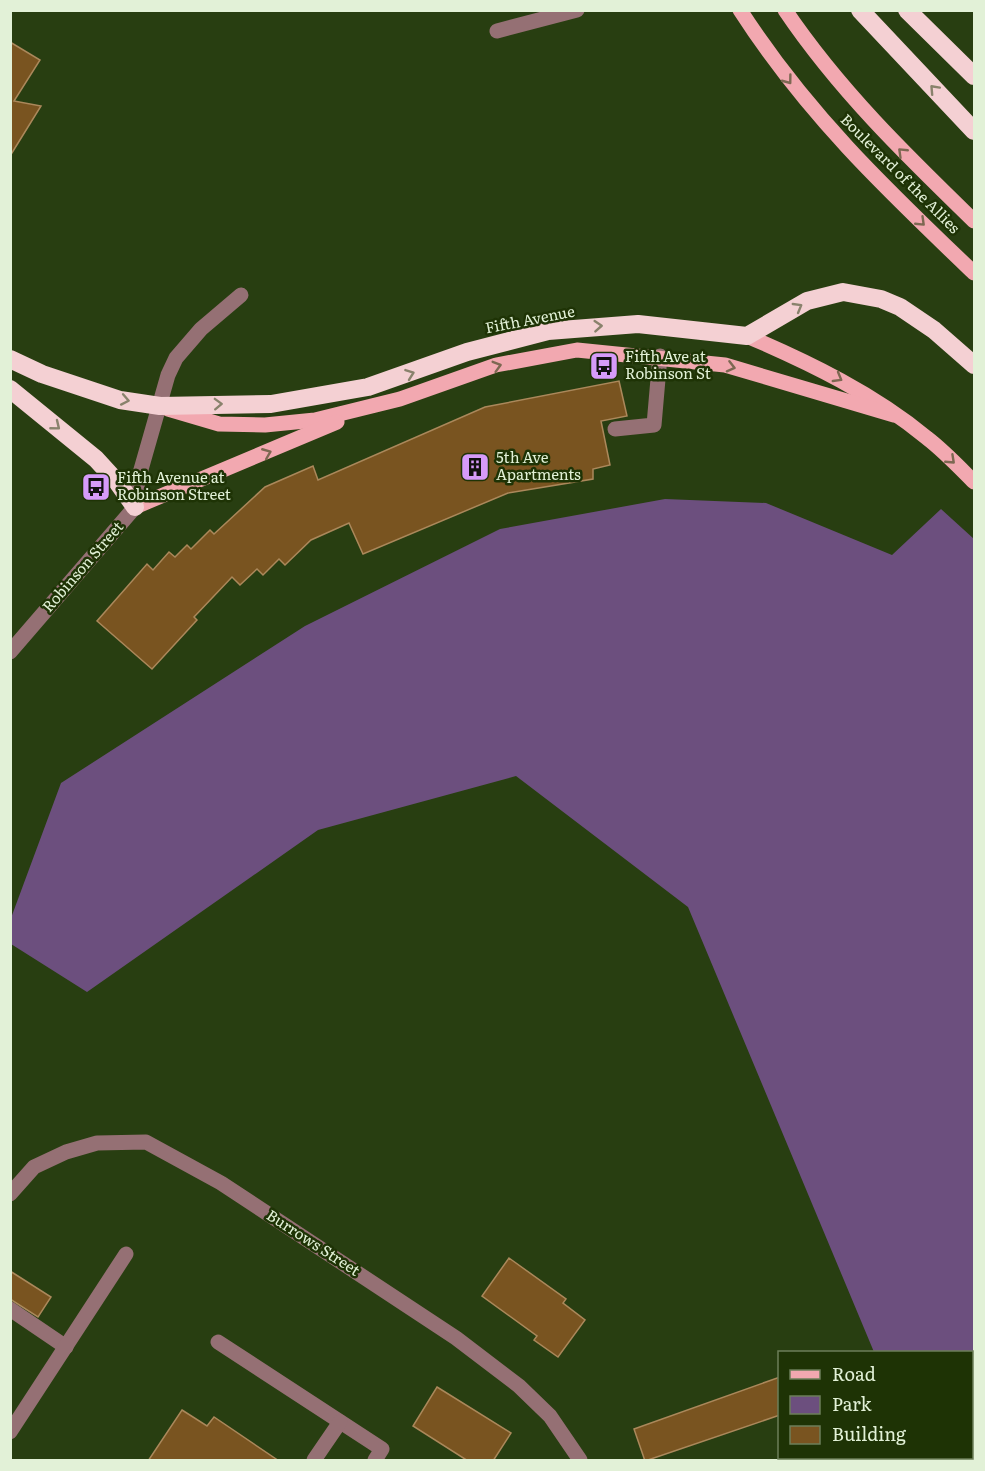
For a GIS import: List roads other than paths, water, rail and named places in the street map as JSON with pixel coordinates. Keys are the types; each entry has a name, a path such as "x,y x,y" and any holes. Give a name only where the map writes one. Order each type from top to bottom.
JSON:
{"highway":[{"path":"860,10 975,131"},
{"path":"907,10 975,75"},
{"path":"747,336 817,298 843,292 862,294 900,307 934,330 975,365"},
{"name":"Fifth Avenue","path":"10,359 89,391 160,406 271,404 323,397 406,375 467,352 548,331 638,324 747,336"},
{"path":"10,389 96,459 118,483 135,507"}],"main road":[{"name":"Boulevard of the Allies","path":"740,10 788,80 826,127 866,169 975,273"},
{"name":"Boulevard of the Allies","path":"789,16 857,104 892,143 975,221"},
{"name":"Fifth Avenue","path":"747,336 824,370 927,437 975,482"},
{"name":"Fifth Avenue","path":"160,406 219,424 265,425 315,420 362,410 496,365 535,356 578,350 660,356 725,365 894,415"},
{"path":"135,507 175,488 300,439 362,410"}],"street":[{"path":"497,31 577,10"},
{"path":"135,507 138,480 176,358 201,329 241,295"},
{"path":"615,429 654,425 660,356"},
{"name":"Robinson Street","path":"10,652 135,507"},
{"name":"Burrows Street","path":"10,1194 34,1167 66,1152 97,1143 147,1142 221,1183 456,1338 519,1386 550,1416 579,1461"},
{"path":"10,1432 126,1254"},
{"path":"10,1309 66,1347"},
{"path":"218,1342 382,1449 375,1461"},
{"path":"314,1461 340,1422"}],"place":[{"name":"Fifth Ave at Robinson St","path":"604,366"},
{"name":"5th Ave Apartments","path":"475,467"},
{"name":"Fifth Avenue at Robinson Street","path":"96,487"}]}
